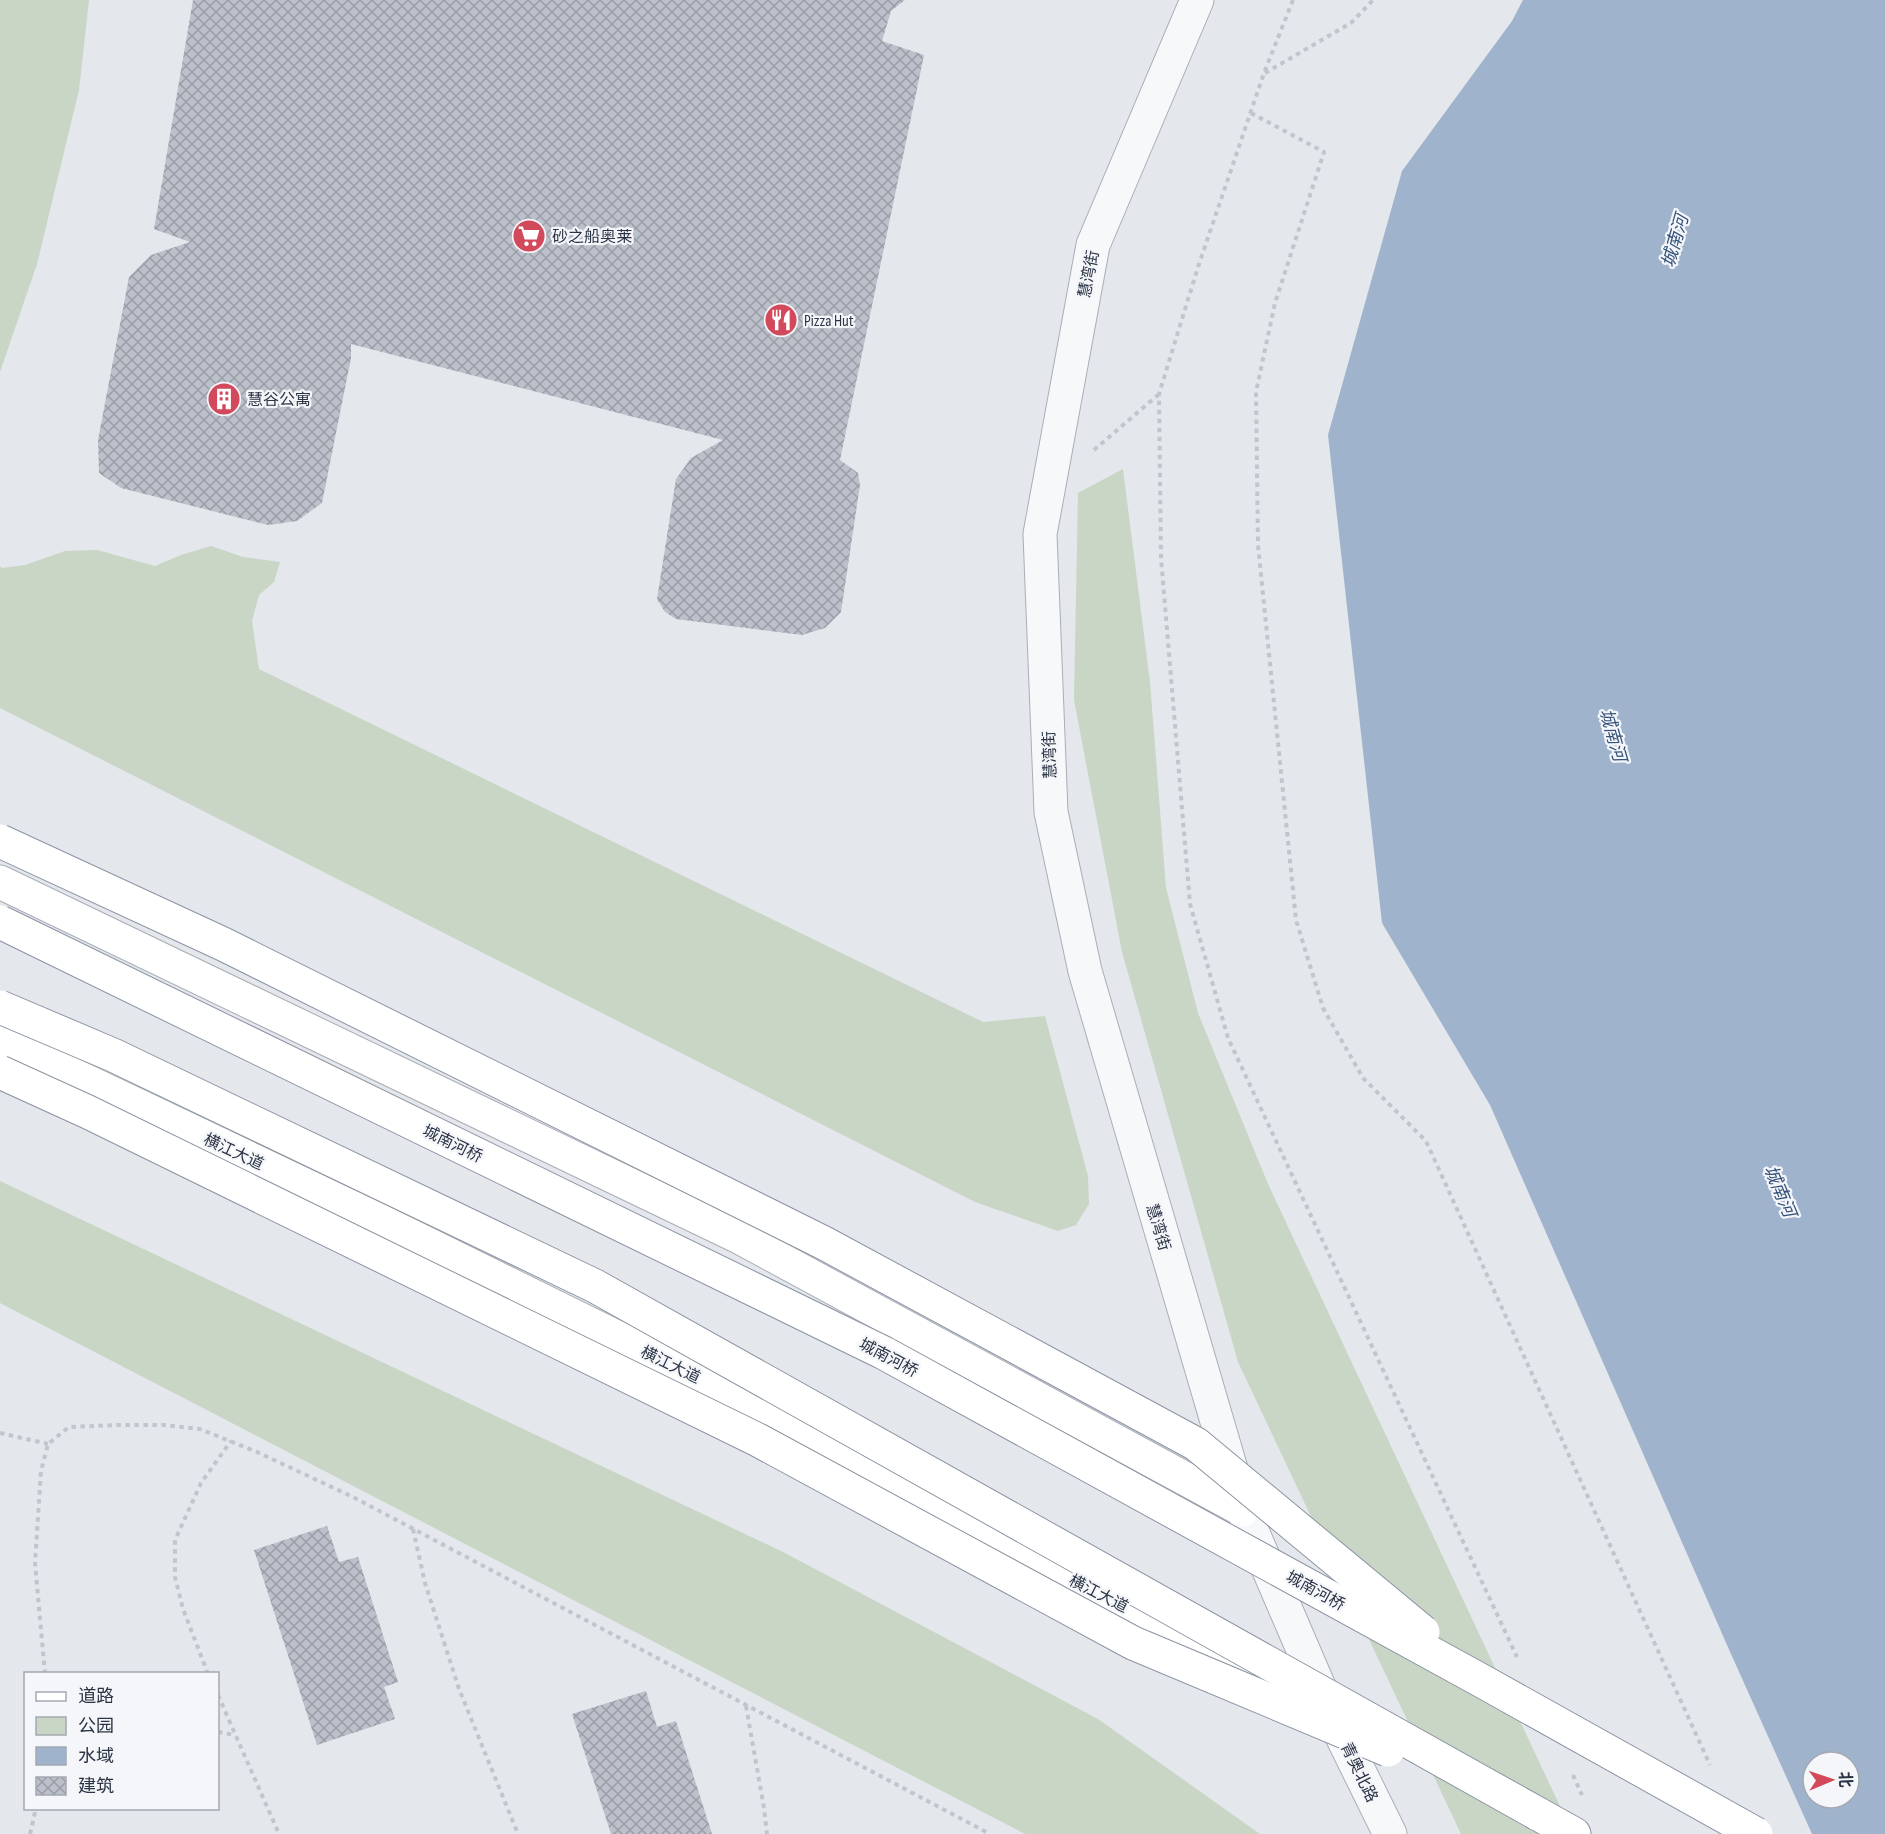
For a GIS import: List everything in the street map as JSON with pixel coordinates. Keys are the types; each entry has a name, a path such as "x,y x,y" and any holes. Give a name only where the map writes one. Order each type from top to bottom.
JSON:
{"main road":[{"path":"0,841 223,944 813,1238 1196,1444 1482,1681"},
{"path":"0,882 741,1238 1244,1510"},
{"name":"城南河桥","path":"0,922 884,1353 1756,1834"},
{"path":"0,1007 113,1054 595,1286 1574,1834"},
{"name":"横江大道","path":"0,1040 381,1221 720,1388 969,1526 1329,1710"},
{"path":"0,1072 88,1112 758,1440 1133,1643 1538,1814"}],"street":[{"name":"慧湾街","path":"1197,0 1093,245 1040,534 1051,812 1085,970 1244,1510 1329,1710"},
{"name":"青奥北路","path":"1329,1710 1390,1834"}],"path":[{"path":"1293,0 1264,73 1198,267 1159,394 1161,558 1190,904 1228,1038 1520,1662"},
{"path":"1264,73 1351,23 1373,0"},
{"path":"1251,113 1324,152 1275,303 1256,392 1258,545 1296,920 1323,1008 1363,1078 1426,1141 1712,1769"},
{"path":"1092,452 1159,394"},
{"path":"45,1672 35,1563 41,1471 48,1444 69,1427 164,1425 200,1429 353,1497 990,1834"},
{"path":"0,1433 48,1444"},
{"path":"207,1672 183,1610 175,1577 175,1540 201,1483 231,1441"},
{"path":"413,1529 425,1583 459,1689 518,1834"},
{"path":"219,1697 279,1834"},
{"path":"746,1706 767,1834"},
{"path":"219,1732 236,1736"},
{"path":"1570,1769 1585,1802"},
{"path":"30,1834 36,1810"}],"green space":[{"path":"0,0 89,0 79,90 37,264 0,372"},
{"path":"1123,469 1150,682 1166,888 1198,1013 1268,1184 1573,1834 1461,1834 1238,1362 1122,952 1074,700 1078,493"},
{"path":"211,546 243,557 280,562 274,582 259,595 252,621 259,669 983,1022 1045,1016 1088,1176 1089,1204 1076,1225 1058,1231 975,1202 0,708 0,566 2,568 25,565 65,551 97,550 155,566"},
{"path":"0,1181 783,1552 1098,1719 1260,1834 1025,1834 0,1303"}],"water":[{"name":"城南河","path":"1523,0 1885,0 1885,1834 1812,1834 1801,1810 1861,1810 1861,1750 1801,1750 1801,1810 1490,1105 1382,923 1328,435 1402,171 1512,21"}],"building":[{"name":"砂之船奥莱","path":"193,0 905,0 891,11 882,41 924,55 840,460 858,473 860,485 841,612 825,628 802,635 676,619 665,612 657,599 676,479 691,458 723,440 351,344 351,358 322,503 297,521 268,525 121,488 99,473 98,440 129,277 151,255 190,242 154,229"},
{"path":"327,1526 339,1562 358,1557 398,1682 384,1687 395,1719 317,1745 254,1550"},
{"path":"646,1691 657,1727 676,1721 712,1834 611,1834 572,1714"}],"place":[{"name":"砂之船奥莱","path":"529,236"},
{"name":"Pizza Hut","path":"781,320"},
{"name":"慧谷公寓","path":"224,399"}]}
